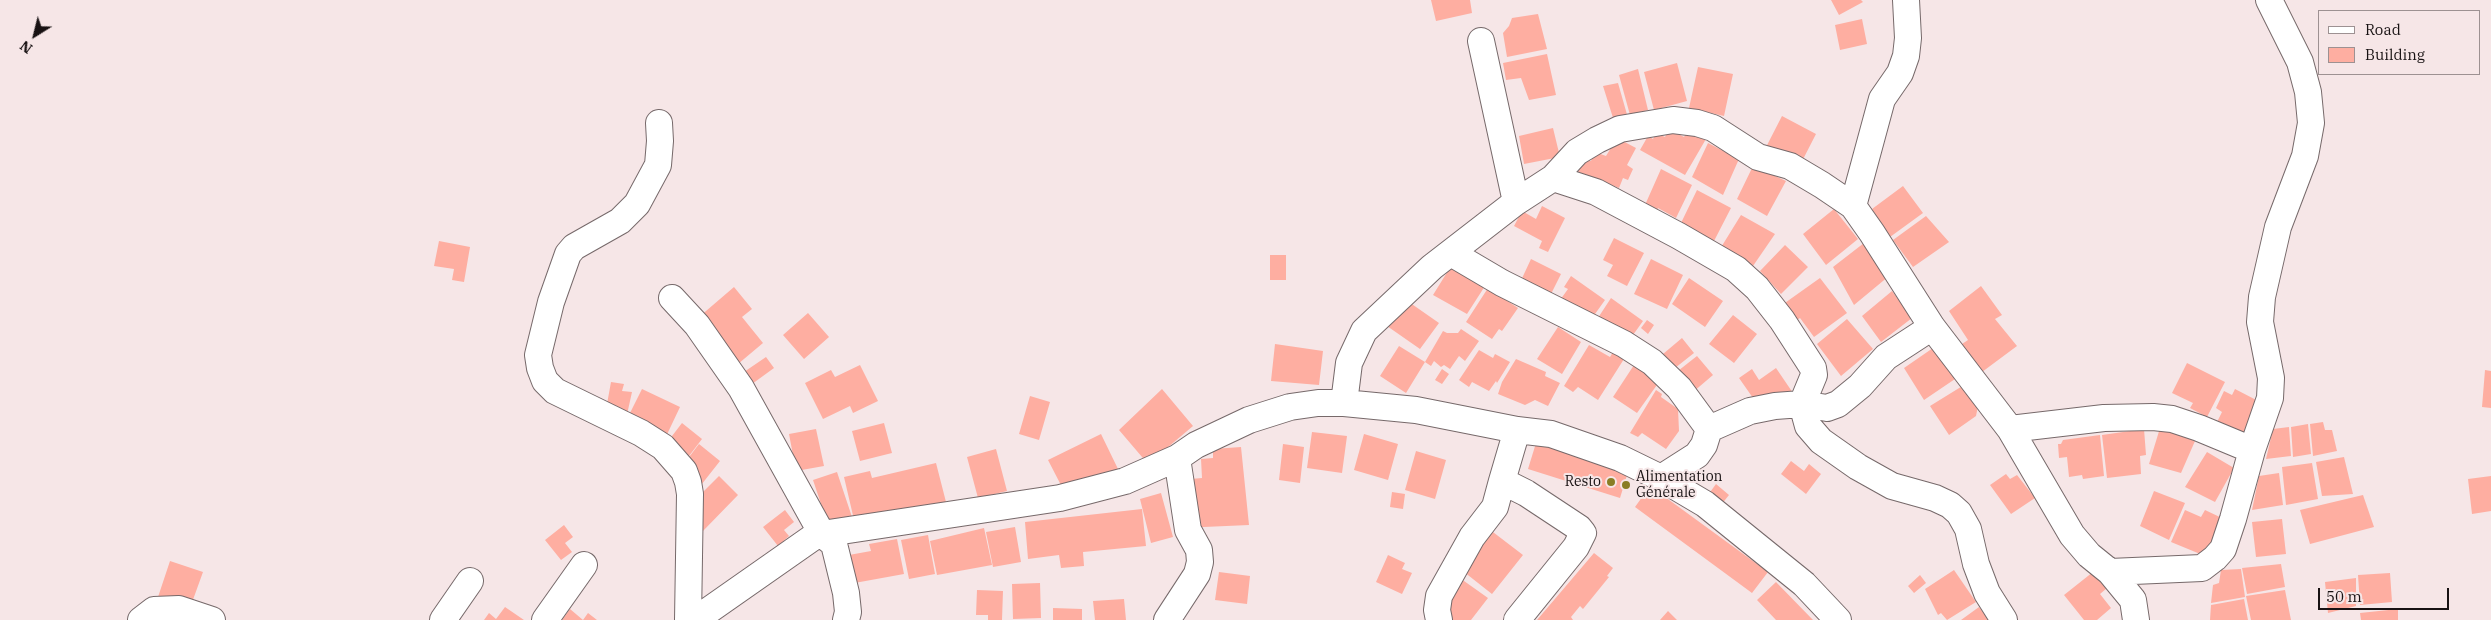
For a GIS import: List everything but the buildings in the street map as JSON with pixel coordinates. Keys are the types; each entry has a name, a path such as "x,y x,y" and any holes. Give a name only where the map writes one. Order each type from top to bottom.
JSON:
{"street":[{"path":"1853,206 1882,99 1900,73 1906,56 1908,38 1906,0"},
{"path":"2110,572 2202,568 2215,558 2223,549 2252,450 2270,398 2271,378 2260,322 2262,297 2278,227 2305,156 2311,123 2308,92 2300,62 2269,0"},
{"path":"1480,41 1516,202"},
{"path":"1344,403 1349,363 1364,331 1404,290 1516,202 1553,178 1576,152 1620,129 1652,122 1682,121 1713,128 1758,157 1790,166 1853,206 1932,327 2010,429 2072,535 2089,555 2110,572 2133,600 2136,620"},
{"path":"659,123 658,165 637,204 620,221 574,247 568,254 551,302 538,355 545,381 555,391 641,433 663,447 684,471 690,494 688,620"},
{"path":"1553,178 1596,192 1736,269 1757,288 1809,359 1814,375 1802,404 1808,426 1821,440 1858,467 1892,486 1935,498 1950,505 1959,513 1968,529 1976,564 1988,593 2004,620"},
{"path":"1451,253 1502,284 1624,344 1652,362 1679,388 1709,429"},
{"path":"672,298 697,325 741,388 822,534 834,544 844,579 848,612 846,620"},
{"path":"1660,478 1697,456 1704,445 1709,429 1750,411 1775,406 1802,404 1827,408 1838,404 1860,386 1886,357 1932,327"},
{"path":"695,620 812,538 822,534 1060,498 1125,481 1177,458 1196,445 1249,420 1290,407 1318,403 1344,403 1416,410 1517,430 1551,434 1620,458 1705,504 1804,584 1838,620"},
{"path":"2010,429 2104,418 2153,417 2172,419 2199,428 2252,450"},
{"path":"1439,620 1436,610 1439,596 1472,537 1495,507 1517,430"},
{"path":"1167,620 1197,574 1200,562 1199,550 1188,530 1177,458"},
{"path":"1502,481 1526,493 1579,528 1583,533 1576,547 1517,620"},
{"path":"545,620 584,565"},
{"path":"442,620 470,581"},
{"path":"141,620 154,610 179,609 212,620"}],"place":[{"name":"Resto","path":"1611,482"},
{"name":"Alimentation Générale","path":"1626,485"}]}
